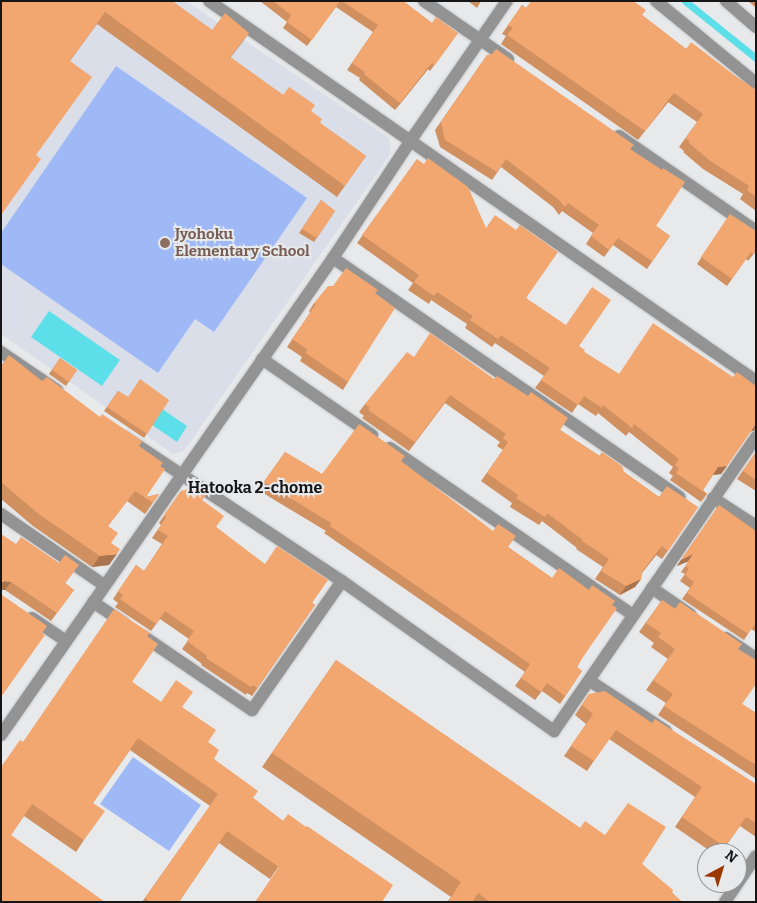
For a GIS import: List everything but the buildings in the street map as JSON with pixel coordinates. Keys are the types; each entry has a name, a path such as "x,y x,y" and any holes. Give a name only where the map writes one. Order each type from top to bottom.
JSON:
{"street":[{"path":"209,1 756,381"},
{"path":"424,1 521,68"},
{"path":"2,734 333,258 411,140 507,1"},
{"path":"656,1 756,83"},
{"path":"726,1 756,27"},
{"path":"610,130 756,232"},
{"path":"333,258 694,507"},
{"path":"1,352 67,397"},
{"path":"262,359 634,615"},
{"path":"116,430 342,581 554,731 652,588 694,507 713,498 756,437"},
{"path":"713,498 756,526"},
{"path":"1,514 104,585"},
{"path":"93,602 252,710 342,581"},
{"path":"652,588 700,620"},
{"path":"18,608 66,641"},
{"path":"716,631 756,658"},
{"path":"590,681 673,735"},
{"path":"725,902 756,856"}],"shaded area":[{"name":"Jyohoku Elementary School","path":"38,1 186,1 389,138 391,153 184,451 173,454 1,334 1,56"},
{"path":"116,66 307,198 214,332 195,319 158,373 1,264 1,233"},
{"path":"49,311 120,360 102,386 31,337"},
{"path":"152,402 187,426 177,442 142,418"},
{"path":"133,757 201,805 169,851 100,804"}],"waterway":[{"path":"685,1 756,58"}],"place":[{"name":"Jyohoku Elementary School","path":"165,243"}],"district":[{"name":"Hatooka 2-chome","path":"255,488"}]}
